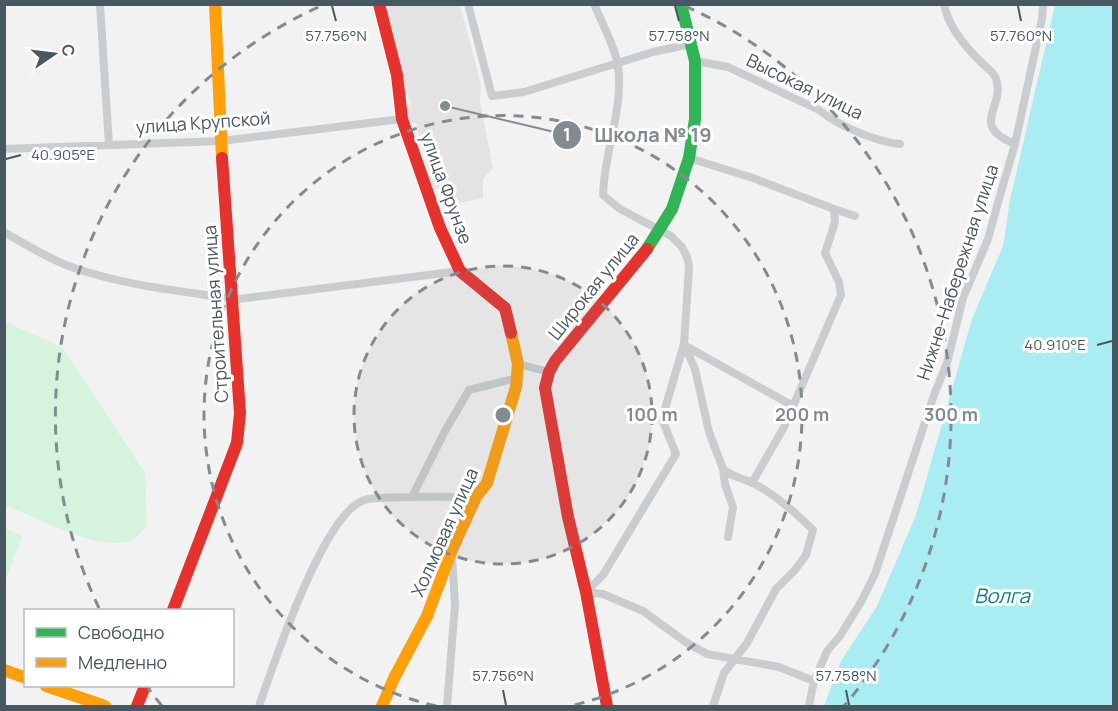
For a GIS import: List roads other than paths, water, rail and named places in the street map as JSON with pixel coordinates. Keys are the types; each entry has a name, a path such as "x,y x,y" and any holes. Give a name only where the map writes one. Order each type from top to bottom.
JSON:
{"street":[{"path":"100,4 109,145"},
{"name":"Строительная улица","path":"173,609 237,443 240,413 221,141 216,4"},
{"name":"улица Фрунзе","path":"379,4 397,75 402,119 429,199 460,271 505,308 518,364"},
{"path":"468,4 492,96 524,92 653,52 691,44"},
{"path":"585,592 603,575 676,454 662,419 684,344 689,267 682,248 672,236 620,209 603,195 614,127 618,64 594,4"},
{"name":"Широкая улица","path":"607,706 568,517 545,388 555,360 643,256 672,209 689,158 695,119 695,61 681,4"},
{"path":"944,4 949,22 972,52 993,73 997,88 991,124 1001,138 1015,144"},
{"name":"Нижне-Набережная улица","path":"809,706 814,681 827,651 840,636 875,574 934,395 947,363 963,298 988,239 1015,144 1042,19 1043,4"},
{"name":"Высокая улица","path":"695,61 728,67 819,110 830,119 888,143 900,144"},
{"name":"улица Крупской","path":"4,149 221,141 402,119"},
{"path":"689,158 753,177 855,216"},
{"path":"752,483 784,428 841,295 839,282 825,253 835,222 834,209"},
{"path":"4,232 36,251 85,272 142,285 233,299 460,271"},
{"path":"684,344 793,406"},
{"path":"684,344 695,369 709,432 723,469 725,484 733,507 728,537"},
{"path":"518,364 549,372"},
{"name":"Холмовая улица","path":"381,706 427,616 451,552 476,497 487,483 516,387 518,364"},
{"path":"412,497 445,431 469,390 517,378"},
{"path":"713,706 724,672 747,643 776,589 806,555 813,530 785,502 752,483 732,476 723,469"},
{"path":"259,706 275,658 303,591 332,531 348,510 363,500 476,497"},
{"path":"447,706 455,605 451,552"},
{"path":"585,592 603,594 643,610 687,643 707,654 779,667 814,681"},
{"path":"4,670 24,677"},
{"path":"49,687 105,706"},
{"path":"137,706 145,687"}],"water":[{"name":"Волга","path":"1055,5 1113,5 1113,706 824,706 841,661 877,606 916,515 972,319 1003,246 1010,200"}],"place":[{"name":"Школа № 19","path":"445,106"}]}
